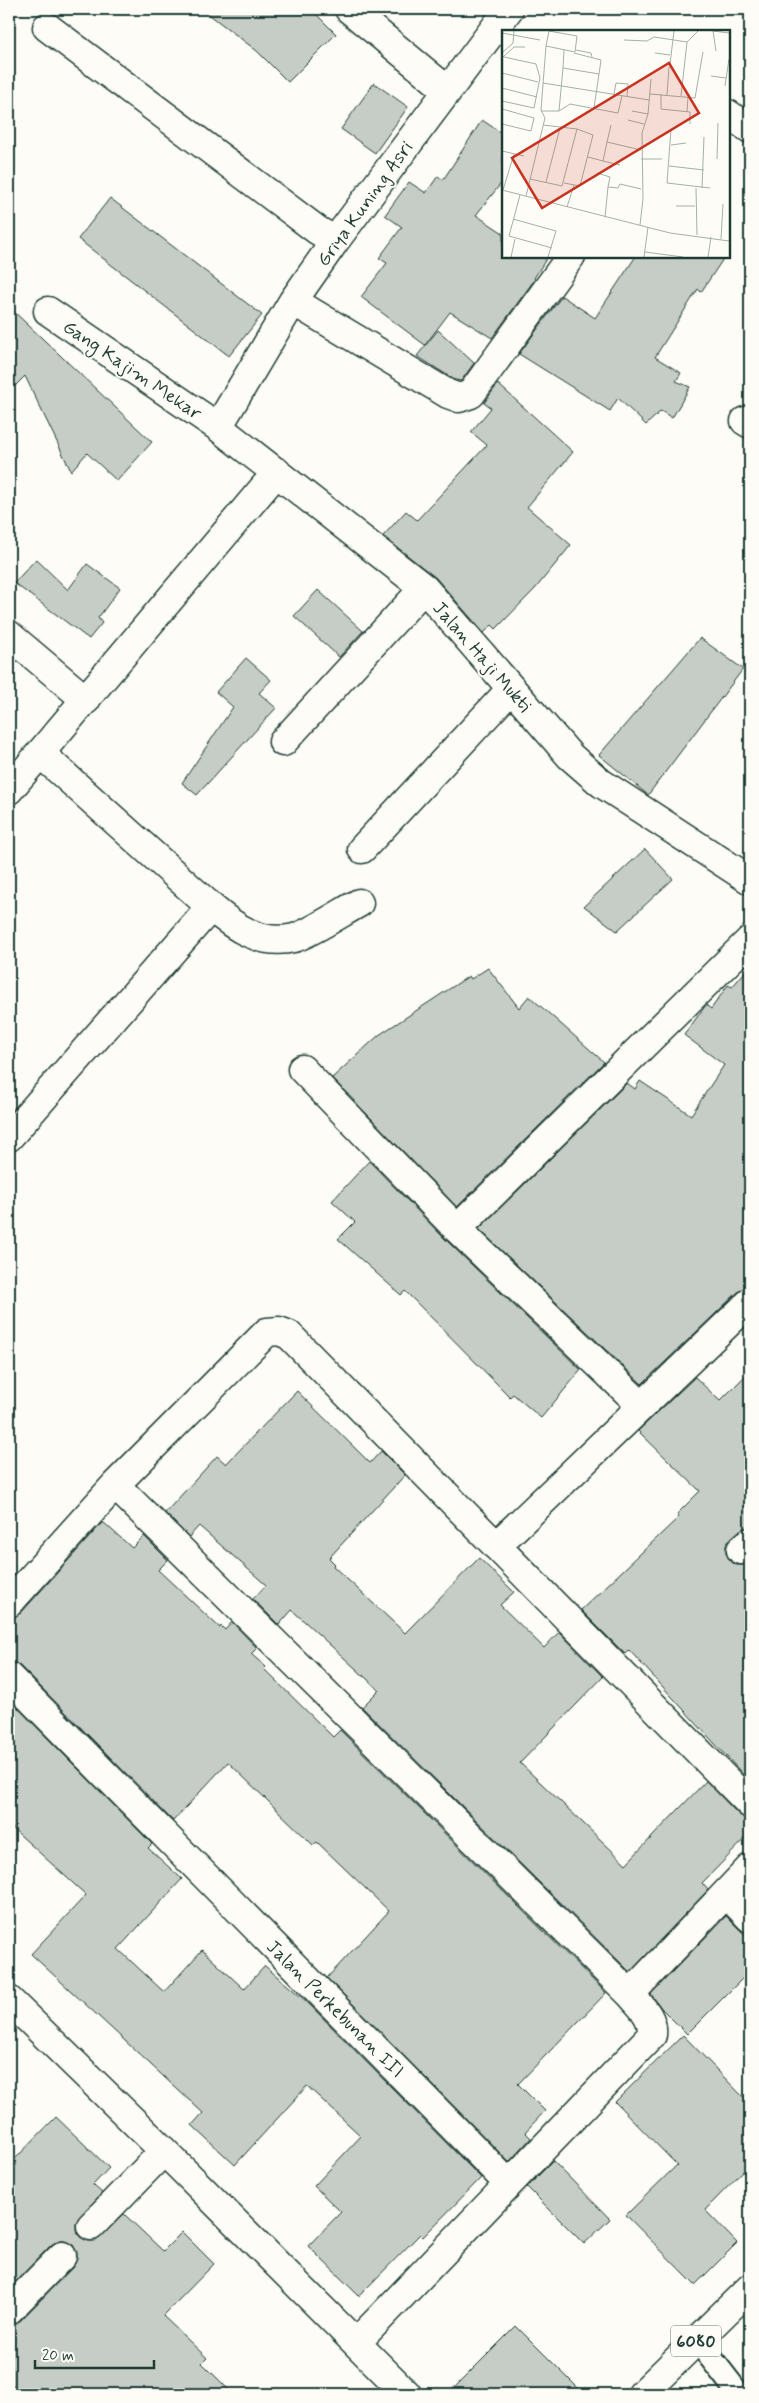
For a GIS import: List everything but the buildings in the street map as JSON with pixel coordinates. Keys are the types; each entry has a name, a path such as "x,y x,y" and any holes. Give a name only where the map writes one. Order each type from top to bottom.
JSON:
{"street":[{"path":"349,9 447,90"},
{"name":"Griya Kuning Asri","path":"218,427 293,300 335,241 447,90 510,20"},
{"path":"47,27 316,230 335,241"},
{"path":"729,115 750,129"},
{"path":"293,300 448,394 459,398 471,394 570,258"},
{"name":"Gang Kajim Mekar","path":"48,311 218,427"},
{"name":"Jalan Haji Mukti","path":"218,427 424,588 570,756 601,783 750,880"},
{"path":"9,790 86,700 242,510 277,472"},
{"path":"283,742 424,588"},
{"path":"9,635 86,700"},
{"path":"362,849 511,689"},
{"path":"41,754 234,927 263,939 295,938 359,903"},
{"path":"9,1137 211,907"},
{"path":"456,1229 750,940"},
{"path":"302,1069 456,1229 642,1406"},
{"path":"496,1546 750,1302"},
{"path":"9,1603 115,1485 267,1332 279,1331 289,1336 750,1804"},
{"path":"115,1485 630,1994 650,2018 653,2026 652,2036 508,2182 356,2343"},
{"name":"Jalan Perkebunan III","path":"9,1677 508,2182"},
{"path":"630,1994 750,1868"},
{"path":"727,1894 750,1918"},
{"path":"9,2000 408,2394"},
{"path":"91,2226 164,2151"},
{"path":"9,2310 62,2256"},
{"name":"6080","path":"642,2394 750,2288"}],"lane":[{"path":"697,2340 735,2389 736,2394"}]}
